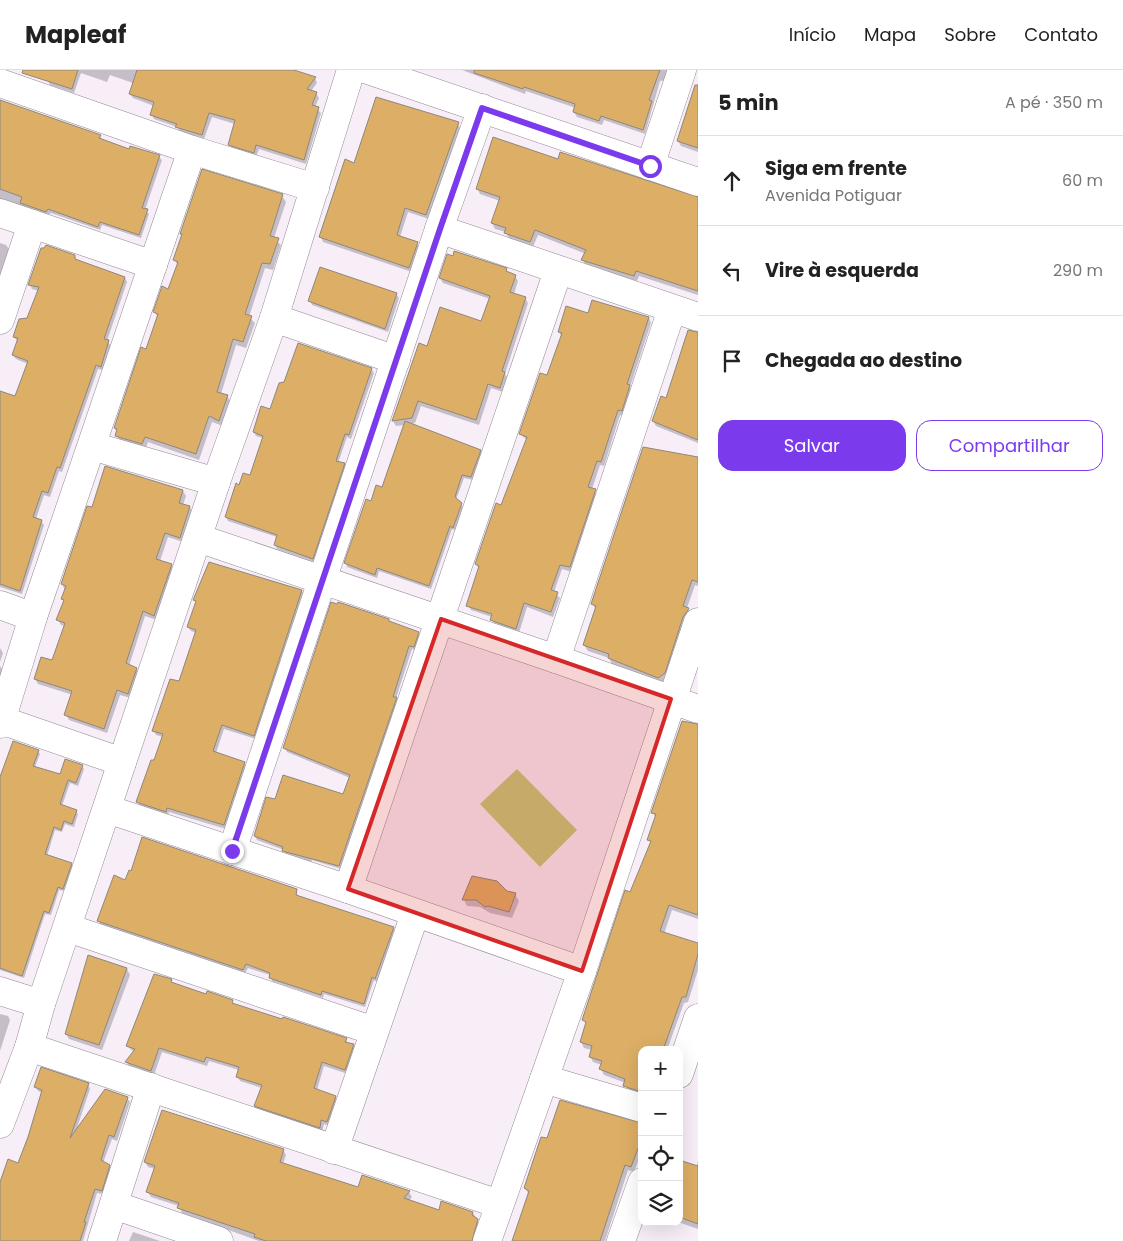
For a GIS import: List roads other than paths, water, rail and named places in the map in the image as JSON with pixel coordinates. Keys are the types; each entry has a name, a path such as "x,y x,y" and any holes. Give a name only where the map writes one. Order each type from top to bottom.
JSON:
{"street":[{"path":"0,1122 29,1047 41,1004 216,482 274,318 315,188 367,70 698,182"},
{"path":"650,166 682,70"},
{"path":"0,83 192,150 315,188"},
{"path":"232,851 482,108"},
{"path":"122,762 1,722 34,617 192,150"},
{"path":"0,213 153,265"},
{"path":"0,320 32,224"},
{"path":"440,229 558,271 698,317"},
{"path":"348,889 441,620 558,271"},
{"path":"556,658 672,309"},
{"path":"274,318 396,360"},
{"path":"92,446 216,482"},
{"path":"198,538 556,658 698,709"},
{"path":"0,605 34,617"},
{"path":"487,1241 582,971 698,622"},
{"path":"107,809 348,889 582,971"},
{"path":"334,1150 415,914"},
{"path":"68,928 374,1030"},
{"path":"0,991 41,1004"},
{"path":"683,1062 698,1018"},
{"path":"29,1047 499,1204"},
{"path":"544,1079 638,1107"},
{"path":"102,1241 152,1087"},
{"path":"621,1241 638,1193"},
{"path":"114,1205 219,1241"}]}
